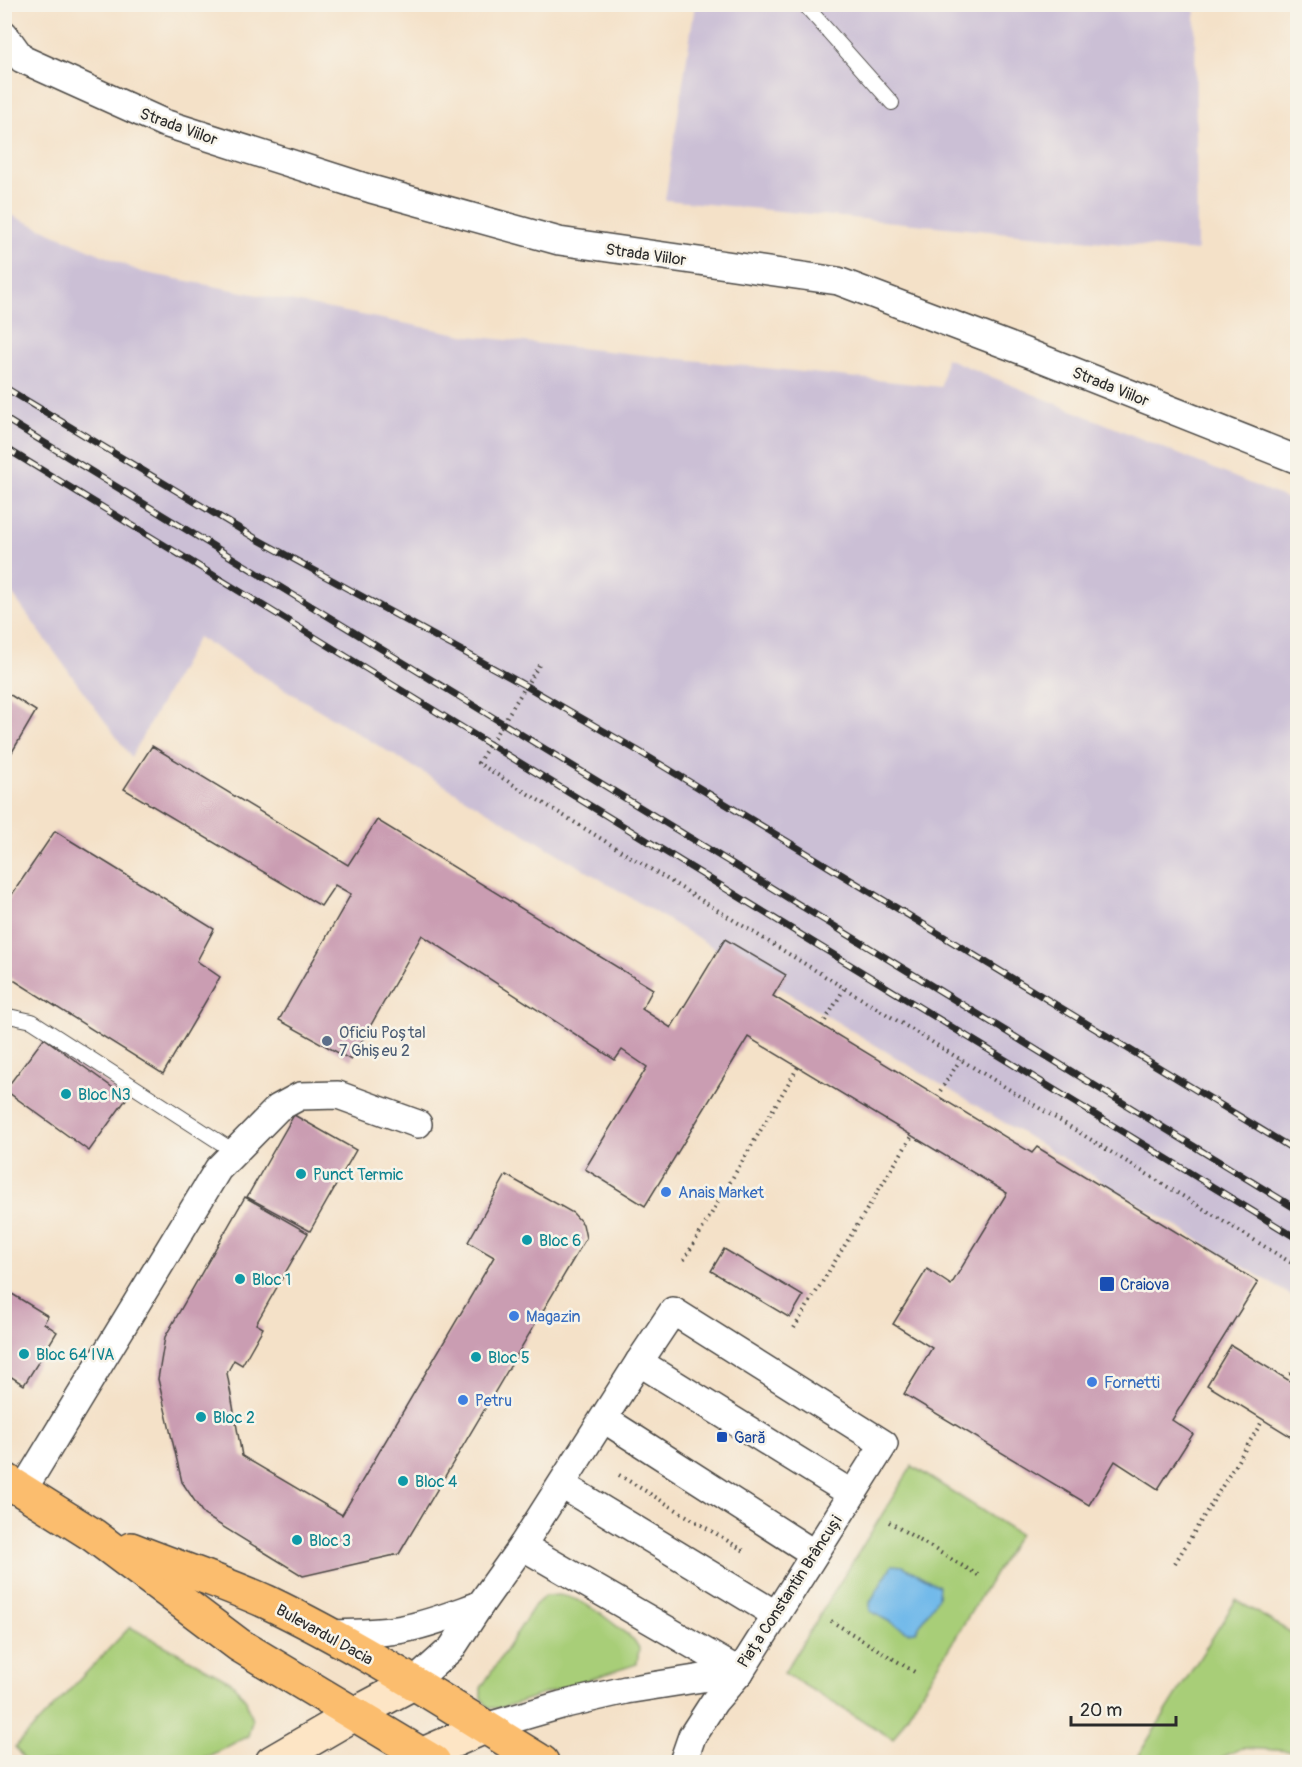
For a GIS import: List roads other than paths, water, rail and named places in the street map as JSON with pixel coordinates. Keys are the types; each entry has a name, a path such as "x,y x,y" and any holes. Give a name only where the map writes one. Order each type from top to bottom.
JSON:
{"main road":[{"name":"Bulevardul Dacia","path":"14,1484 93,1535 239,1645 353,1715 420,1760"},
{"name":"Bulevardul Dacia","path":"93,1535 265,1602 413,1683 542,1762"}],"street":[{"name":"Strada Viilor","path":"4,34 22,59 164,123 371,189 559,241 838,281 1028,352 1298,460"},
{"path":"14,1484 218,1169 278,1108 300,1096 338,1095 418,1125"},
{"name":"Piața Constantin Brâncuși","path":"485,1728 561,1705 626,1690 740,1672 813,1553 884,1444 673,1311 639,1362"},
{"path":"272,1762 413,1683 452,1648 562,1485 639,1362 852,1494"},
{"path":"604,1419 813,1553"},
{"path":"562,1485 775,1614"},
{"path":"522,1546 740,1672 714,1702 692,1736 683,1762"},
{"path":"327,1634 371,1633 402,1629 438,1620 480,1605"},
{"path":"420,1760 485,1728"}],"lane":[{"path":"804,4 892,103"},
{"path":"4,1015 32,1021 235,1152"}],"water":[{"path":"892,1565 903,1566 939,1586 938,1597 916,1631 908,1632 870,1611 870,1602"}],"railway":[{"path":"4,387 255,538 526,686 640,752 1298,1152"},
{"path":"4,418 1298,1210"},
{"path":"4,447 1298,1239"}],"place":[{"name":"Oficiu Poștal 7 Ghișeu 2","path":"327,1041"},
{"name":"Bloc N3","path":"66,1094"},
{"name":"Punct Termic","path":"301,1174"},
{"name":"Anais Market","path":"666,1192"},
{"name":"Bloc 6","path":"527,1240"},
{"name":"Bloc 1","path":"240,1279"},
{"name":"Craiova","path":"1107,1284"},
{"name":"Magazin","path":"514,1316"},
{"name":"Bloc 64 IVA","path":"24,1354"},
{"name":"Bloc 5","path":"476,1357"},
{"name":"Fornetti","path":"1092,1382"},
{"name":"Petru","path":"463,1400"},
{"name":"Bloc 2","path":"201,1417"},
{"name":"Gară","path":"722,1437"},
{"name":"Bloc 4","path":"403,1481"},
{"name":"Bloc 3","path":"297,1540"}]}
